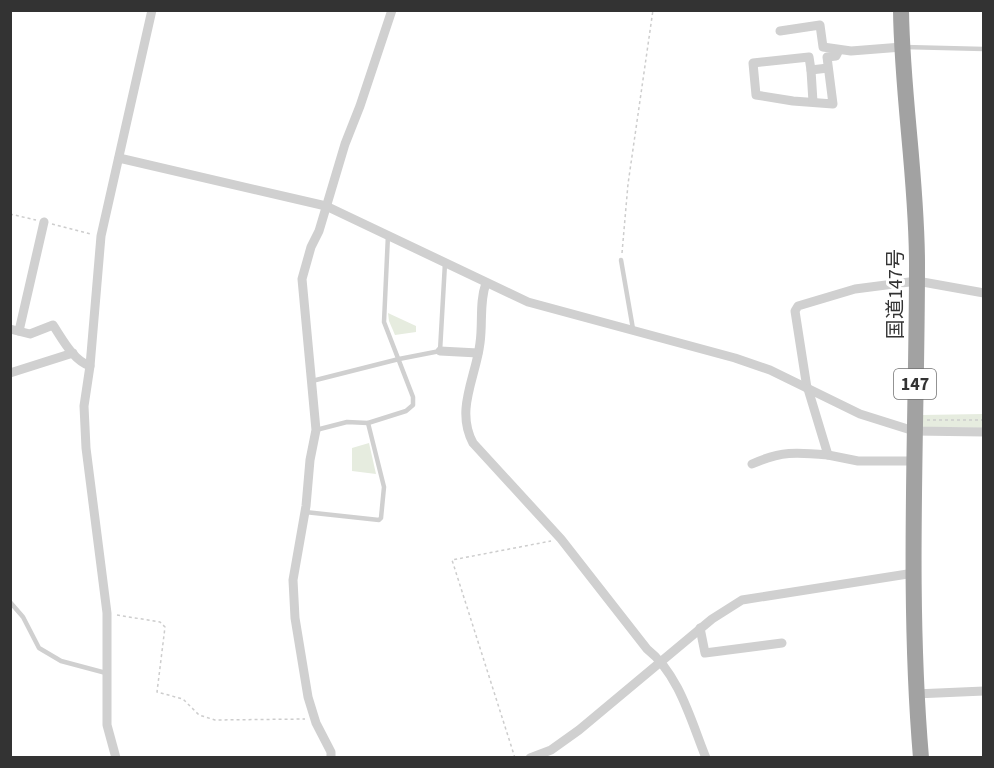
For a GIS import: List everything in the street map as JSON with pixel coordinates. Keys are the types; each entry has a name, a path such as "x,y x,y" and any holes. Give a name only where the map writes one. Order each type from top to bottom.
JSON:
{"highway":[{"name":"国道147号","path":"901,10 917,281 914,461 915,694 921,758"}],"street":[{"path":"116,758 107,725 107,614 86,448 84,406 90,366 101,236 153,10"},
{"path":"332,758 308,697 296,618 293,580 316,430 302,279 345,144 392,10"},
{"path":"780,31 820,25 823,48 851,51 902,47"},
{"path":"813,102 809,57 753,63 756,94 813,102 832,104 827,57 836,56 839,50"},
{"path":"811,70 828,68"},
{"path":"119,158 326,207 528,302 735,358 770,370 860,414 916,426 984,432"},
{"path":"44,222 15,330 30,334 53,325 73,352 83,363 90,366"},
{"path":"828,455 808,388 795,311 798,306 855,289 917,281 984,293"},
{"path":"486,283 482,295 480,343 467,396 465,418 467,432 473,443 561,539 647,649 661,660 678,690 706,758"},
{"path":"440,351 478,353"},
{"path":"10,373 73,352"},
{"path":"752,464 773,455 796,452 851,460 914,461"},
{"path":"530,758 551,750 579,730 700,628 742,600 914,573"},
{"path":"700,628 705,653 782,643"},
{"path":"915,694 984,691"}],"lane":[{"path":"902,47 984,49"},
{"path":"316,430 347,422 368,423 406,411 413,405 413,397 384,322 388,236"},
{"path":"621,260 633,332"},
{"path":"312,381 440,351 445,263"},
{"path":"305,512 379,520 381,518 384,487 368,423"},
{"path":"10,602 23,617 39,648 61,661 107,673"}],"path":[{"path":"621,260 628,184 653,10"},
{"path":"10,214 101,236"},
{"path":"916,426 984,420"},
{"path":"514,758 452,560 561,539"},
{"path":"107,614 160,621 165,627 157,692 183,699 199,715 215,720 315,719"}],"shaded area":[{"path":"388,313 416,326 416,332 395,335"},
{"path":"983,414 983,428 921,427 921,415"},
{"path":"369,443 376,474 352,471 352,448"}]}
